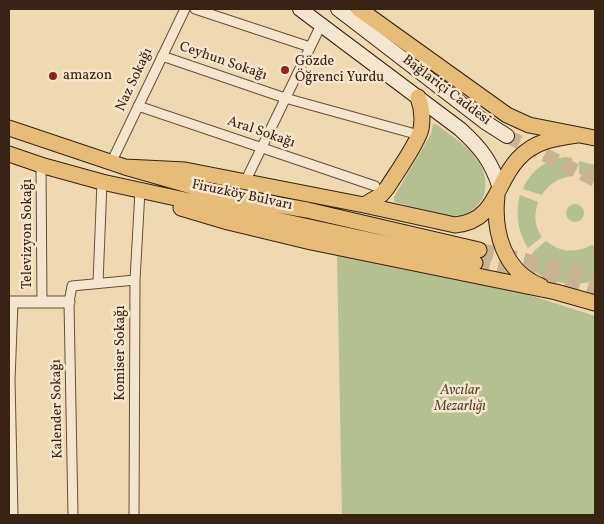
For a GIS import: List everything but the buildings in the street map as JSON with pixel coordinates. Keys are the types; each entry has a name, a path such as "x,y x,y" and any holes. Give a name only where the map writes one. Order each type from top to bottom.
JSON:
{"main road":[{"name":"Bağlariçi Caddesi","path":"300,9 460,129 482,150 492,165 499,192"},
{"name":"Bağlariçi Caddesi","path":"338,9 485,122 507,136"},
{"path":"359,9 507,115 529,125 595,138"},
{"path":"364,205 381,196 419,135 422,108 418,98"},
{"name":"Firuzköy Bulvarı","path":"9,128 118,165 224,195 307,210 478,256 140,191 41,166 9,154"},
{"path":"577,135 552,138 534,146 519,158 507,173 499,192 495,212 497,234 505,254 518,271 530,280 556,292 595,304"},
{"path":"118,165 185,170 455,225 465,224 488,208 499,192"},
{"path":"140,191 182,208 228,222 311,242 556,292 578,294 595,291"}],"street":[{"name":"Naz Sokağı","path":"118,165 138,106 185,9"},
{"path":"195,9 310,47"},
{"path":"246,182 321,25"},
{"name":"Ceyhun Sokağı","path":"162,56 285,98 419,135"},
{"name":"Aral Sokağı","path":"138,106 375,186"},
{"name":"Televizyon Sokağı","path":"41,166 42,302"},
{"path":"98,283 102,182"},
{"name":"Komiser Sokağı","path":"134,515 135,280 140,191"},
{"path":"14,515 10,380 11,302 69,302 72,286 135,280"},
{"name":"Kalender Sokağı","path":"69,302 73,515"}],"green space":[{"path":"433,124 436,124 471,152 483,169 485,179 484,195 477,206 470,212 462,215 439,214 394,201 394,197 431,134"},
{"path":"565,157 572,158 572,176 554,182 542,195 523,189 530,176 545,163"},
{"path":"579,161 595,165 595,182 579,174"},
{"path":"520,195 538,202 536,211 537,229 542,237 528,248 518,223"},
{"path":"575,204 581,207 584,213 581,219 575,222 569,219 566,213 569,207"},
{"path":"546,241 563,250 580,249 592,245 595,247 595,281 576,284 558,282 541,276 525,264 534,251"},
{"name":"Avcılar Mezarlığı","path":"337,254 526,294 595,316 595,515 342,515"}],"tunnel":[{"path":"507,136 595,180"},
{"path":"479,250 595,277"},
{"path":"475,263 595,292"}],"place":[{"name":"Gözde Öğrenci Yurdu","path":"285,70"},
{"name":"amazon","path":"53,76"}]}
